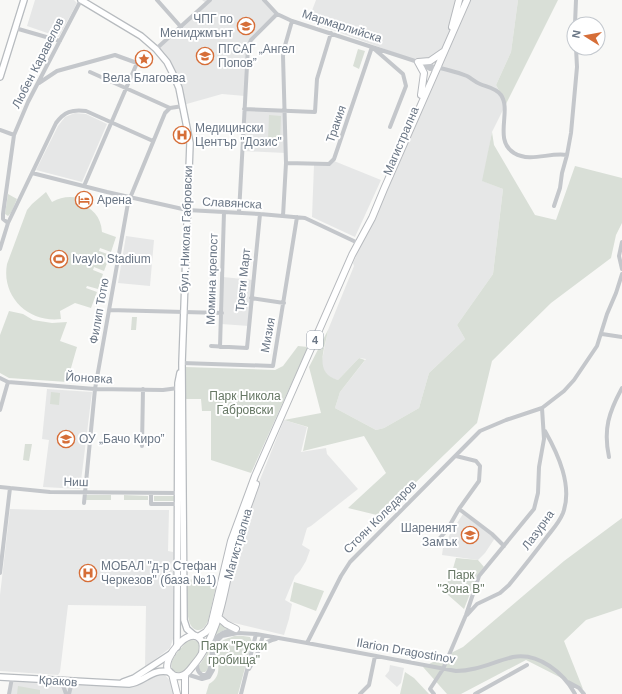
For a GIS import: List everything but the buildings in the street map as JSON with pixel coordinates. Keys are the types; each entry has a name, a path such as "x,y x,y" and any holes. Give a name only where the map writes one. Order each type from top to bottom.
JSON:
{"main road":[{"path":"449,39 454,13 459,0"},
{"name":"Магистрална","path":"172,653 184,639 206,632 211,625 236,524 256,475 358,242 372,218 435,69 467,0"},
{"path":"421,95 424,73 418,62 430,61 444,50"},
{"name":"Магистрална","path":"362,236 366,221 421,95 435,69"},
{"name":"Магистрална","path":"186,674 198,660 214,631 237,539 274,434"},
{"path":"218,617 226,624 236,629"},
{"path":"197,636 203,643 202,653"},
{"path":"172,653 167,665 177,694"},
{"path":"171,673 178,676 186,674 185,694"}],"street":[{"path":"0,77 24,0"},
{"name":"Любен Каравелов","path":"8,223 3,219 3,214 14,135 28,102 81,0"},
{"name":"бул. Никола Габровски","path":"81,0 141,36 156,49 167,62 179,88 190,143 183,312 177,647"},
{"path":"157,0 181,26"},
{"path":"156,49 204,2 210,0"},
{"name":"Мармарлийска","path":"264,0 277,14 292,20 418,62 427,68 468,77 494,89 501,96 505,104 502,127 506,145 513,152 530,158 559,154 568,155"},
{"path":"575,16 576,0"},
{"path":"239,213 248,47 251,40 277,14"},
{"path":"283,216 286,163 284,49 292,20"},
{"path":"15,28 60,41"},
{"path":"244,109 315,112 317,79 331,33"},
{"path":"372,47 403,74 406,86 390,127"},
{"name":"Тракия","path":"286,163 329,164 334,159 372,47"},
{"path":"38,84 57,71 115,55 137,63 84,186"},
{"path":"554,206 568,155 574,111 576,56"},
{"path":"90,72 170,108 183,106"},
{"name":"Филип Тотю","path":"84,503 95,389 129,197 165,112 170,108"},
{"path":"0,249 8,223 56,123 61,116 74,111 86,111 153,141"},
{"path":"0,130 14,135"},
{"name":"Славянска","path":"32,173 187,210 297,217 310,220 358,242"},
{"name":"Момина крепост","path":"220,347 224,212"},
{"name":"Трети Март","path":"220,347 247,348 260,214"},
{"name":"Мизия","path":"182,363 273,366 297,217"},
{"path":"622,242 620,256 622,269"},
{"name":"Стоян Коледаров","path":"307,643 341,576 350,562 480,432 506,420 542,408 564,391 574,380 593,352 602,334 607,314 622,274"},
{"path":"251,298 284,303"},
{"path":"109,310 222,313"},
{"path":"602,334 622,338"},
{"path":"211,346 220,347"},
{"name":"бул. Никола Габровски","path":"180,493 178,388 182,363"},
{"name":"Йоновка","path":"0,378 8,382 95,389 163,390 178,388"},
{"path":"0,410 8,382"},
{"path":"609,457 606,446 606,433 609,415 622,388"},
{"path":"142,446 143,389"},
{"path":"434,694 430,689 443,669 466,615 479,576 534,509 538,493 539,467 544,430 542,408"},
{"name":"Лазурна","path":"466,615 477,604 500,593 509,585 560,520 564,511 566,486 560,462 553,445 544,430"},
{"path":"439,539 448,530 459,509 479,481 480,466 476,461 456,456"},
{"name":"Ниш","path":"0,487 50,492 180,493"},
{"path":"0,573 10,488"},
{"path":"151,493 151,504 180,504"},
{"name":"бул. Никола Габровски","path":"180,504 184,620 187,629 197,636"},
{"path":"459,509 481,525 504,546"},
{"path":"0,528 5,530"},
{"path":"198,660 197,667 199,672 202,675 206,675 210,669 211,648 215,638 223,633 236,629 278,639 307,643"},
{"path":"186,674 202,679 212,675 216,644 222,636 238,633 256,634"},
{"path":"241,694 256,634"},
{"path":"247,673 263,636"},
{"path":"258,650 267,641 278,639"},
{"name":"Ilarion Dragostinov","path":"307,643 456,671 469,670 511,658 527,657 545,663 564,679 579,688 584,694"},
{"name":"Краков","path":"116,684 131,679 172,653"},
{"path":"360,694 369,685 375,656"},
{"path":"475,694 527,665"},
{"name":"Краков","path":"0,677 131,684 158,671 171,673"},
{"path":"9,694 12,678"},
{"name":"Ilarion Dragostinov","path":"564,679 575,694"},
{"path":"52,680 61,683 66,694"},
{"path":"69,694 72,682"}],"shaded area":[{"path":"35,0 74,0 77,3 59,37 27,26"},
{"name":"ПГСАГ „Ангел Попов”","path":"202,0 264,0 277,14 251,40 248,47 245,96 222,94 183,105 173,74 156,49 206,3"},
{"path":"316,0 518,0 511,52 496,85 506,104 492,132 483,181 503,189 493,274 457,325 465,339 429,373 419,408 384,428 376,430 335,408 340,392 366,359 359,358 338,380 331,378 326,374 321,365 328,330 354,266 353,263 439,69 308,21"},
{"path":"245,110 286,111 286,153 242,151"},
{"path":"75,113 86,114 107,124 82,182 36,170 58,126 65,117"},
{"path":"334,161 381,180 355,237 312,217 314,165"},
{"path":"126,236 154,240 150,286 118,283"},
{"path":"223,277 253,280 249,326 221,324"},
{"name":"ОУ „Бачо Киро”","path":"47,389 92,392 80,489 43,487 49,440 42,439"},
{"path":"284,420 307,427 301,452 326,448 327,454 358,489 307,528 302,545 310,550 306,561 295,576 285,600 292,604 284,635 230,622 225,620 222,614 236,545 251,502"},
{"name":"МОБАЛ \"д-р Стефан Черкезов\" (база №1)","path":"10,509 169,510 168,551 173,552 173,639 170,648 145,667 146,606 68,605 60,672 58,675 0,671 0,595"},
{"name":"Шареният Замък","path":"463,514 495,538 485,553 478,560 442,555 443,548 451,532"},
{"path":"390,665 404,668 401,683 397,687 385,676 389,671"},
{"path":"161,674 165,675 173,684 173,694 9,694 12,678 123,684"}],"green space":[{"path":"518,0 558,0 506,104 496,85 511,52"},
{"path":"358,49 365,51 359,69 353,66"},
{"path":"269,115 281,116 280,142 268,141"},
{"path":"492,132 494,145 535,215 556,220 575,166 622,178 622,223 616,235 611,258 551,303 492,361 477,423 381,516 348,508 386,473 364,436 303,451 308,427 284,420 321,413 309,367 328,330 322,360 325,372 330,377 338,380 359,358 365,360 340,392 335,408 376,430 384,428 419,408 429,373 465,339 457,325 493,274 503,189 482,181"},
{"name":"Ivaylo Stadium","path":"46,192 52,202 65,197 79,198 78,202 88,207 98,217 102,232 116,237 111,252 100,248 99,251 110,255 104,271 94,267 93,270 103,274 98,289 87,286 86,288 97,292 91,308 75,303 60,311 61,319 38,317 28,312 13,297 8,287 6,276 7,264 27,210"},
{"path":"8,194 17,199 11,213 8,216 5,214"},
{"path":"9,311 23,314 33,320 52,323 67,322 60,341 77,347 67,382 9,378 0,373 0,335"},
{"path":"132,317 137,317 136,330 131,330"},
{"name":"Парк Никола Габровски","path":"298,346 308,347 251,473 211,460 211,411 202,411 201,399 185,399 185,367 275,370 283,366"},
{"path":"51,392 60,393 59,405 50,404"},
{"path":"25,444 32,444 29,461 23,460"},
{"path":"86,495 111,495 111,500 86,500"},
{"path":"124,495 148,496 148,500 124,500"},
{"path":"154,496 174,496 174,501 154,501"},
{"path":"622,518 622,608 586,620 564,641 583,689 526,660 461,694 447,694 423,667 463,647 564,561"},
{"name":"Парк \"Зона В\"","path":"456,558 478,560 484,567 477,576 464,609 447,594 448,577 452,572"},
{"path":"187,579 217,582 208,621 201,630 197,630 193,627 188,616"},
{"path":"294,582 324,591 316,611 290,601"},
{"path":"219,622 227,627 227,629 216,635 211,642"},
{"name":"Парк \"Руски гробища\"","path":"234,636 250,637 252,642 238,694 206,694 209,684 217,675 217,653 220,643"},
{"path":"187,641 197,641 200,644 198,654 183,673 174,672 171,664 175,656"},
{"path":"210,644 208,656 209,669 205,672 201,672 198,667 206,655"},
{"path":"405,672 414,678 429,694 400,694"},
{"path":"18,686 40,690 40,694 17,694"}],"place":[{"name":"ЧПГ по Мениджмънт","path":"246,26"},
{"name":"ПГСАГ „Ангел Попов”","path":"205,56"},
{"name":"Вела Благоева","path":"144,59"},
{"name":"Медицински Център \"Дозис\"","path":"182,135"},
{"name":"Арена","path":"84,200"},
{"name":"Ivaylo Stadium","path":"59,259"},
{"name":"ОУ „Бачо Киро”","path":"66,439"},
{"name":"Шареният Замък","path":"470,535"},
{"name":"МОБАЛ \"д-р Стефан Черкезов\" (база №1)","path":"88,573"}]}
